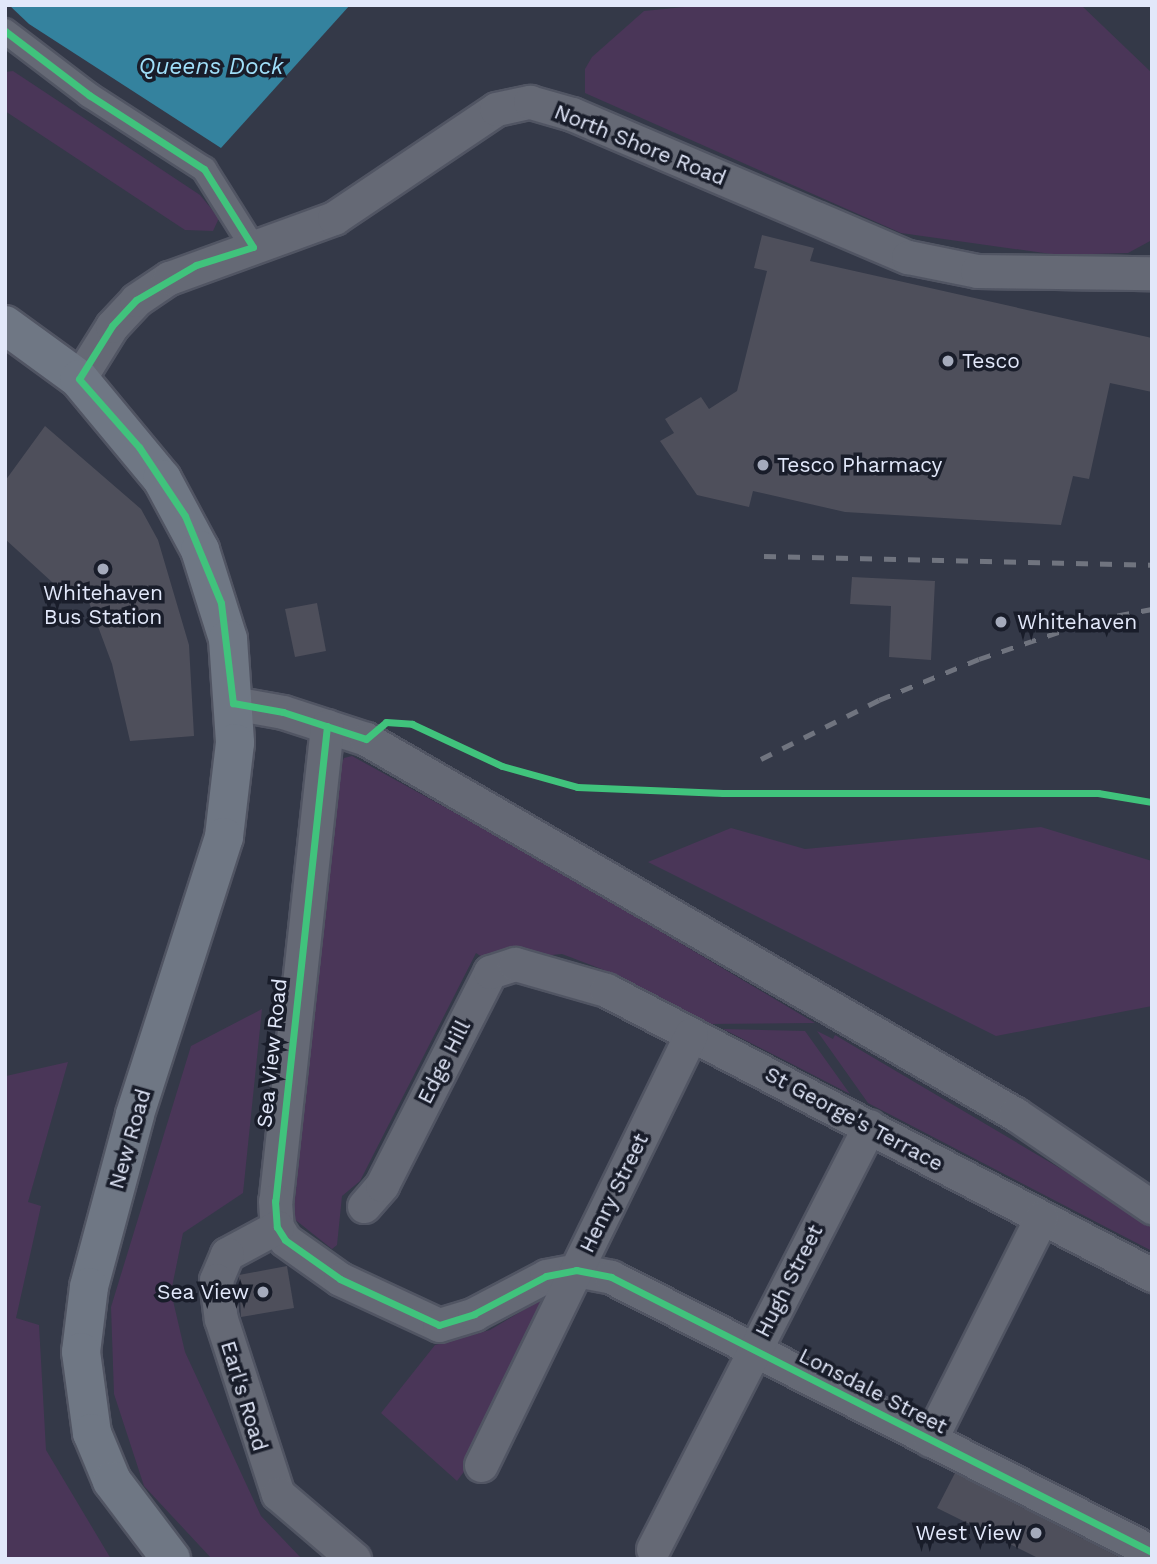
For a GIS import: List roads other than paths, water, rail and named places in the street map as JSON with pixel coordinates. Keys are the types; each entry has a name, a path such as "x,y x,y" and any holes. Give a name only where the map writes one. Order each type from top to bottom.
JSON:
{"main road":[{"name":"New Road","path":"5,325 79,379 139,447 185,516 221,603 235,743 224,837 132,1128 89,1286 81,1352 92,1433 107,1469 170,1559"}],"street":[{"path":"5,31 89,95 204,169 253,247"},
{"name":"North Shore Road","path":"79,379 112,326 136,300 196,265 334,218 496,109 530,102 572,114 908,257 977,271 1152,273"},
{"path":"233,703 327,726 366,739 1015,1114 1152,1207"},
{"name":"Sea View Road","path":"277,1227 275,1201 327,726"},
{"name":"Edge Hill","path":"364,1206 382,1185 490,972 515,964 552,971"},
{"name":"St George's Terrace","path":"552,971 606,990 1152,1275"},
{"name":"Henry Street","path":"481,1465 691,1034"},
{"name":"Hugh Street","path":"653,1549 869,1126"},
{"path":"930,1440 1041,1218"},
{"path":"277,1227 285,1240 341,1279 407,1314 439,1325 474,1314 527,1283 576,1270"},
{"name":"Earl's Road","path":"277,1227 228,1254 216,1280 221,1319 278,1494 354,1559"},
{"name":"Lonsdale Street","path":"576,1270 611,1277 1152,1552"}],"water":[{"name":"Queens Dock","path":"9,5 350,5 221,148 29,24"}],"railway":[{"path":"764,556 1152,565"},
{"path":"761,759 879,700 979,659 1094,620 1152,609"}],"place":[{"name":"Tesco","path":"948,361"},
{"name":"Tesco Pharmacy","path":"763,465"},
{"name":"Whitehaven Bus Station","path":"103,569"},
{"name":"Whitehaven","path":"1001,622"},
{"name":"Sea View","path":"263,1292"},
{"name":"West View","path":"1036,1533"}]}
